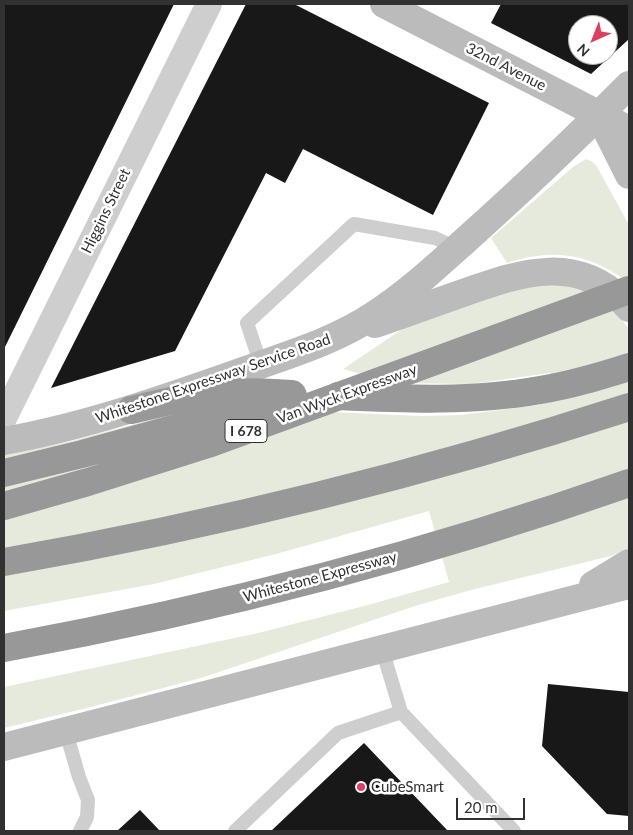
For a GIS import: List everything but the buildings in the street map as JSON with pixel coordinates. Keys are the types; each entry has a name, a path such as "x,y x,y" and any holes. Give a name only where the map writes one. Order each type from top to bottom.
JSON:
{"highway":[{"name":"Van Wyck Expressway","path":"4,506 192,449 485,344 629,290"},
{"path":"4,473 82,454 485,344"},
{"path":"131,410 192,397 236,392 375,398 505,395 553,388 629,367"},
{"path":"4,562 178,527 336,490 503,446 629,407"},
{"name":"Whitestone Expressway","path":"4,648 212,605 358,567 521,520 629,483"}],"main road":[{"name":"32nd Avenue","path":"384,4 629,130"},
{"name":"Whitestone Expressway Service Road","path":"4,441 65,428 131,410 314,346 349,330 375,314 424,277 522,189 629,85"},
{"path":"599,115 629,175"},
{"path":"314,346 499,280 542,271 563,272 583,276 611,292 629,308"},
{"path":"548,605 589,587 629,563"},
{"path":"4,747 629,585"}],"street":[{"name":"Higgins Street","path":"4,418 209,4"}],"lane":[{"path":"261,364 247,322 354,224 434,238 457,248"},
{"path":"382,649 401,712 514,831"},
{"path":"235,831 338,733 401,712"},
{"path":"66,732 88,800 87,817 80,831"}],"shaded area":[{"path":"586,159 596,165 629,225 629,283 600,265 571,256 540,256 507,263 491,238 573,167"},
{"path":"557,283 587,291 621,318 629,330 629,548 611,556 418,605 201,678 4,728 4,687 258,633 449,582 429,511 276,554 154,584 4,611 4,455 68,442 168,415 196,411 258,409 422,416 461,415 539,405 539,402 555,398 550,373 471,384 392,383 343,369 407,326 522,287"}],"place":[{"name":"CubeSmart","path":"361,787"}]}
